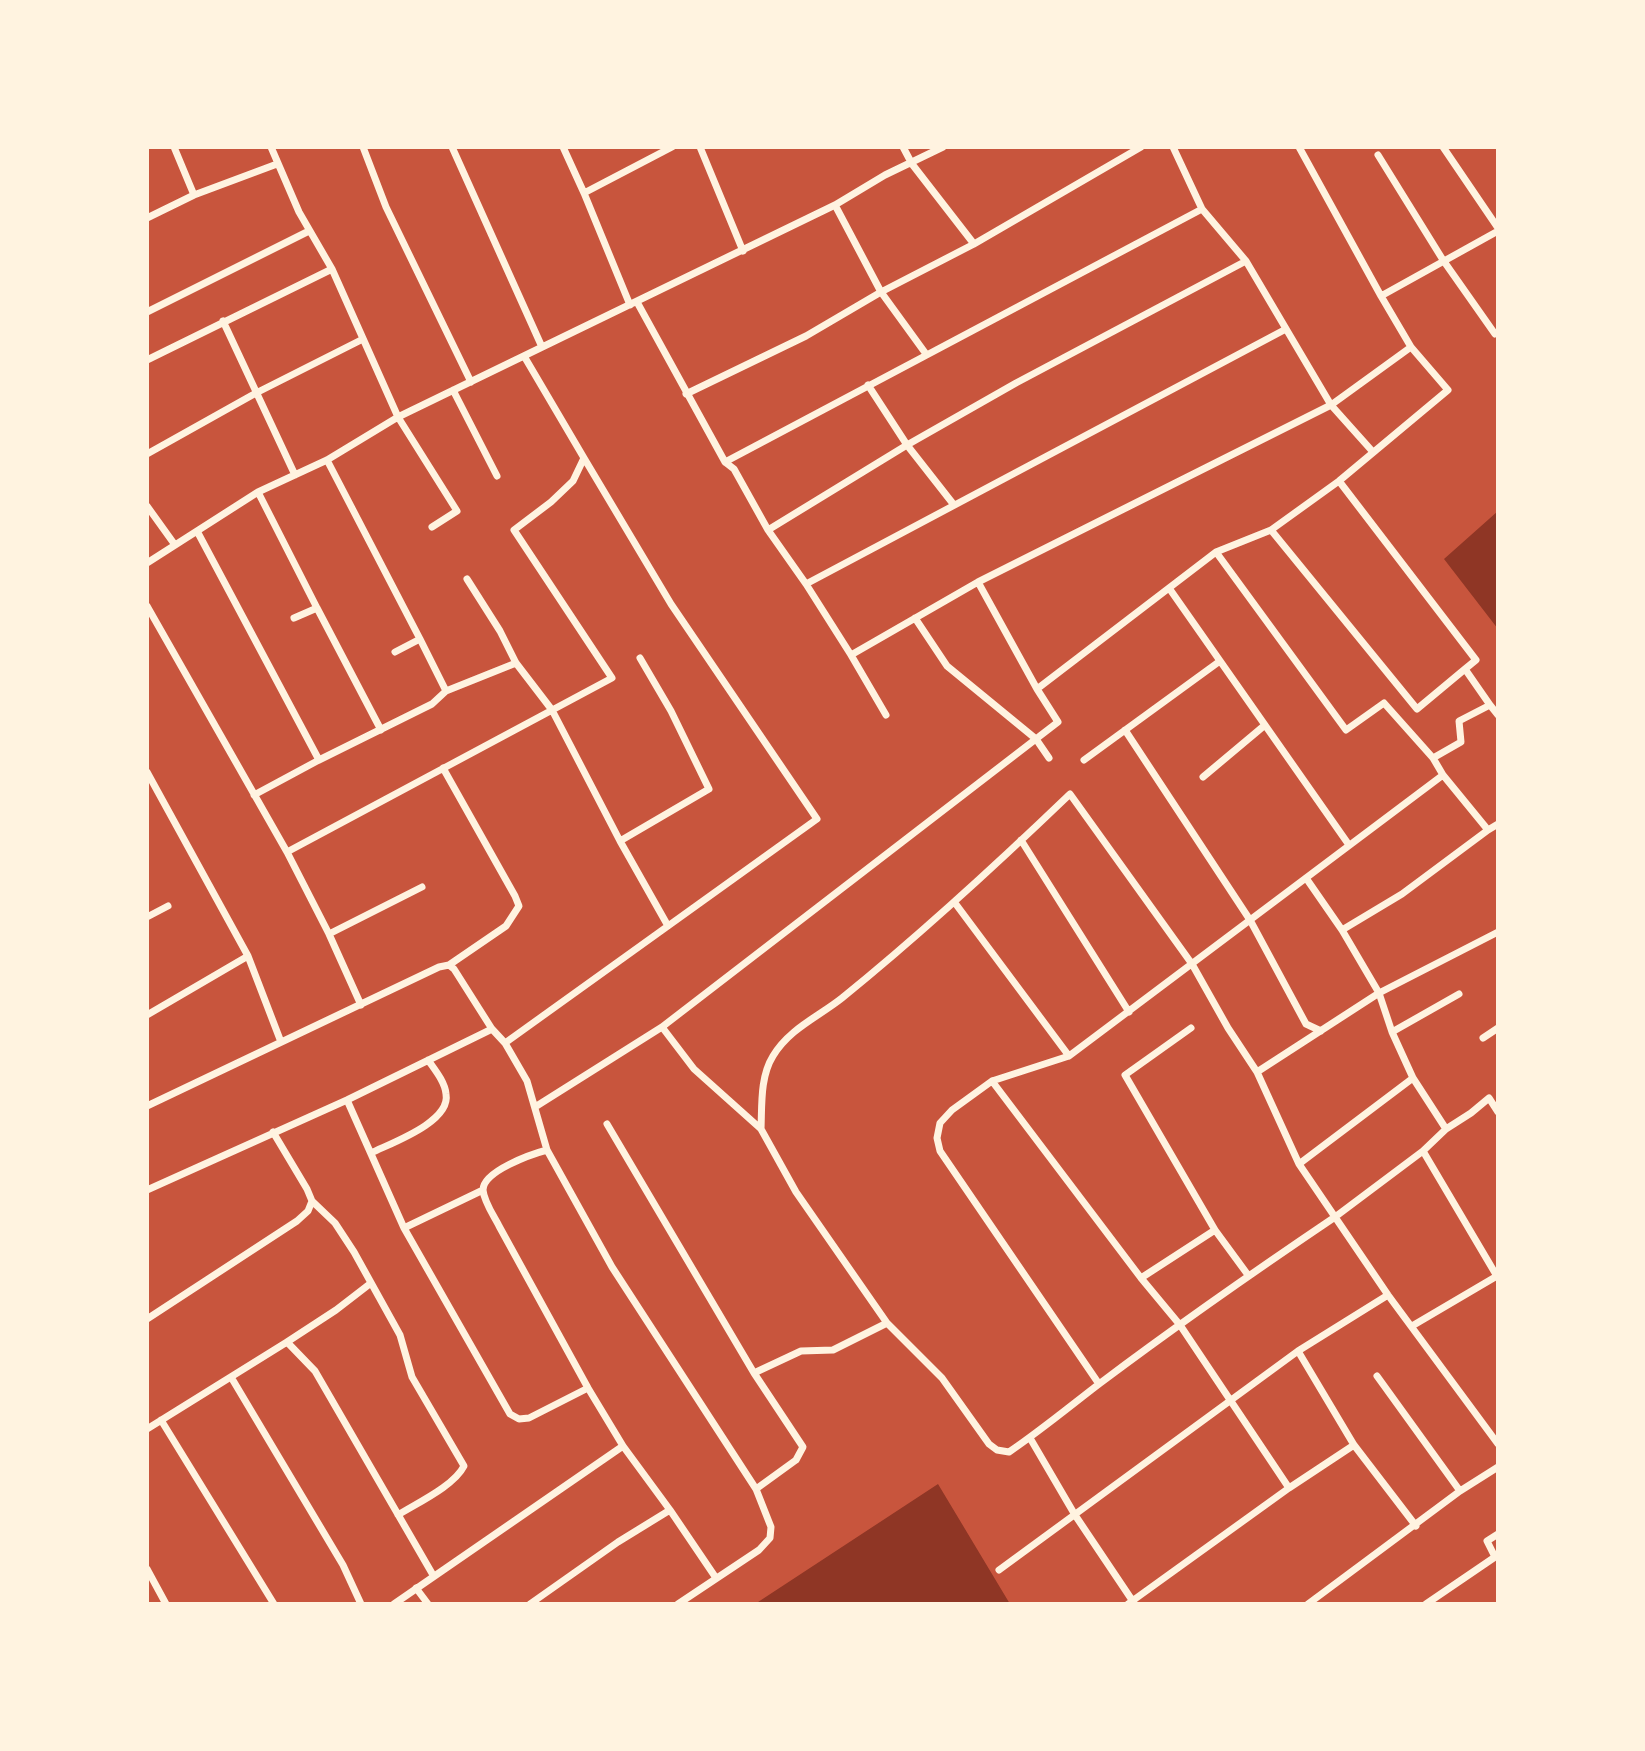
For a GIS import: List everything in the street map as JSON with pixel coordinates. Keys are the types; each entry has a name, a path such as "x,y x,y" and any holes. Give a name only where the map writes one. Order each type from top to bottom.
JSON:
{"street":[{"path":"174,147 194,195"},
{"path":"271,147 309,231 332,269 398,417 457,512 432,527"},
{"path":"363,147 386,207 471,382"},
{"path":"452,147 542,347"},
{"path":"563,147 633,303 725,462 734,469 768,530 806,584 886,715"},
{"path":"584,193 672,147"},
{"path":"699,147 743,251"},
{"path":"903,147 912,164 974,244"},
{"path":"147,563 258,492 327,460 398,417 708,265 743,251 943,147"},
{"path":"686,394 806,336 881,292 974,244 1141,147"},
{"path":"1173,147 1202,209 1246,261 1331,405 1373,452"},
{"path":"1037,689 1216,552 1271,530 1339,481 1448,390 1411,347 1298,147"},
{"path":"1381,296 1498,229 1443,147"},
{"path":"1378,155 1443,260 1495,334"},
{"path":"147,218 194,195 277,164"},
{"path":"835,205 881,292 926,354"},
{"path":"725,462 1202,209"},
{"path":"147,312 309,231"},
{"path":"768,530 907,444 1246,261"},
{"path":"147,360 332,269"},
{"path":"223,321 295,475"},
{"path":"806,584 1286,329"},
{"path":"147,453 256,393 363,339"},
{"path":"851,655 978,582 1331,405 1411,347"},
{"path":"505,1043 817,819 671,604 524,356"},
{"path":"868,385 907,444 954,505"},
{"path":"453,390 497,476"},
{"path":"287,852 612,678 514,530 573,481 584,458"},
{"path":"327,460 446,691"},
{"path":"1271,530 1418,709 1476,660 1339,481"},
{"path":"258,492 381,730"},
{"path":"147,506 175,545"},
{"path":"197,531 319,760"},
{"path":"1216,552 1346,730 1384,703 1433,758 1443,775 1488,830"},
{"path":"467,579 500,631 516,663 552,710 668,926"},
{"path":"535,1107 662,1027 1058,722 978,582"},
{"path":"1169,588 1349,845"},
{"path":"147,606 287,852 329,934 361,1005"},
{"path":"294,618 317,608"},
{"path":"915,618 947,666 1036,739 1049,758"},
{"path":"395,652 420,639"},
{"path":"620,841 709,789 671,711 640,658"},
{"path":"1084,760 1220,661"},
{"path":"254,795 432,704 446,691 516,663"},
{"path":"1465,669 1498,715"},
{"path":"1433,758 1461,742 1459,721 1490,705"},
{"path":"1203,777 1265,725"},
{"path":"1125,730 1250,920 1306,1024 1321,1031"},
{"path":"147,1106 439,967 449,965 506,926 519,906 443,768"},
{"path":"147,772 248,956 281,1042"},
{"path":"1099,1384 940,1152 937,1138 940,1123 952,1110 992,1081 1069,1056 1443,775"},
{"path":"761,1129 764,1073 773,1055 789,1035 841,999 955,902 1069,794 1192,964 1228,1028 1257,1072 1299,1164 1388,1295 1498,1444"},
{"path":"1342,930 1402,894 1498,824"},
{"path":"1021,840 1129,1012"},
{"path":"1306,878 1342,930 1379,993 1392,1032 1413,1078 1446,1129"},
{"path":"329,934 422,887"},
{"path":"955,902 1069,1056"},
{"path":"147,917 168,906"},
{"path":"1257,1072 1379,993 1498,933"},
{"path":"147,1015 248,956"},
{"path":"449,965 492,1029 505,1043 527,1081 547,1150 612,1267 756,1489 771,1527 771,1538 759,1550 678,1604"},
{"path":"1392,1032 1459,994"},
{"path":"662,1027 694,1069 761,1129 796,1192 887,1323 942,1378 989,1444 997,1450 1009,1452 1248,1275 1335,1217 1489,1098 1498,1112"},
{"path":"1191,1028 1125,1074 1215,1230 1248,1275"},
{"path":"1483,1038 1498,1028"},
{"path":"147,1190 347,1100 492,1029"},
{"path":"371,1153 427,1125 446,1105 447,1096 443,1084 428,1060"},
{"path":"1299,1164 1413,1078"},
{"path":"992,1081 1141,1278 1180,1325 1289,1488"},
{"path":"347,1100 404,1228 510,1414 519,1419 529,1418 588,1388"},
{"path":"607,1124 754,1373 803,1447 796,1460 756,1489"},
{"path":"273,1132 312,1202 335,1223 354,1252 400,1335 412,1377 464,1466 461,1474 451,1482 398,1515"},
{"path":"547,1150 527,1155 505,1167 486,1181 483,1190 493,1214 588,1388 623,1446 716,1578"},
{"path":"1412,1326 1497,1277 1423,1151"},
{"path":"404,1228 483,1190"},
{"path":"147,1319 297,1221 308,1211 312,1202"},
{"path":"1141,1278 1215,1230"},
{"path":"147,1429 287,1342 371,1283"},
{"path":"999,1570 1298,1351 1388,1295"},
{"path":"754,1373 801,1350 834,1350 887,1323"},
{"path":"287,1342 315,1371 433,1575"},
{"path":"1298,1351 1354,1445 1416,1526"},
{"path":"1377,1376 1460,1491"},
{"path":"231,1377 343,1565 361,1604"},
{"path":"161,1420 274,1604"},
{"path":"1030,1438 1131,1603 1289,1488 1354,1445"},
{"path":"394,1604 623,1446"},
{"path":"1308,1604 1460,1491 1498,1467"},
{"path":"530,1604 618,1542 670,1510"},
{"path":"1426,1604 1495,1557 1487,1541 1498,1534"},
{"path":"147,1569 166,1604"},
{"path":"416,1588 428,1604"}],"shaded area":[{"path":"1498,511 1498,629 1444,559"},
{"path":"938,1484 1010,1604 755,1604"}]}
